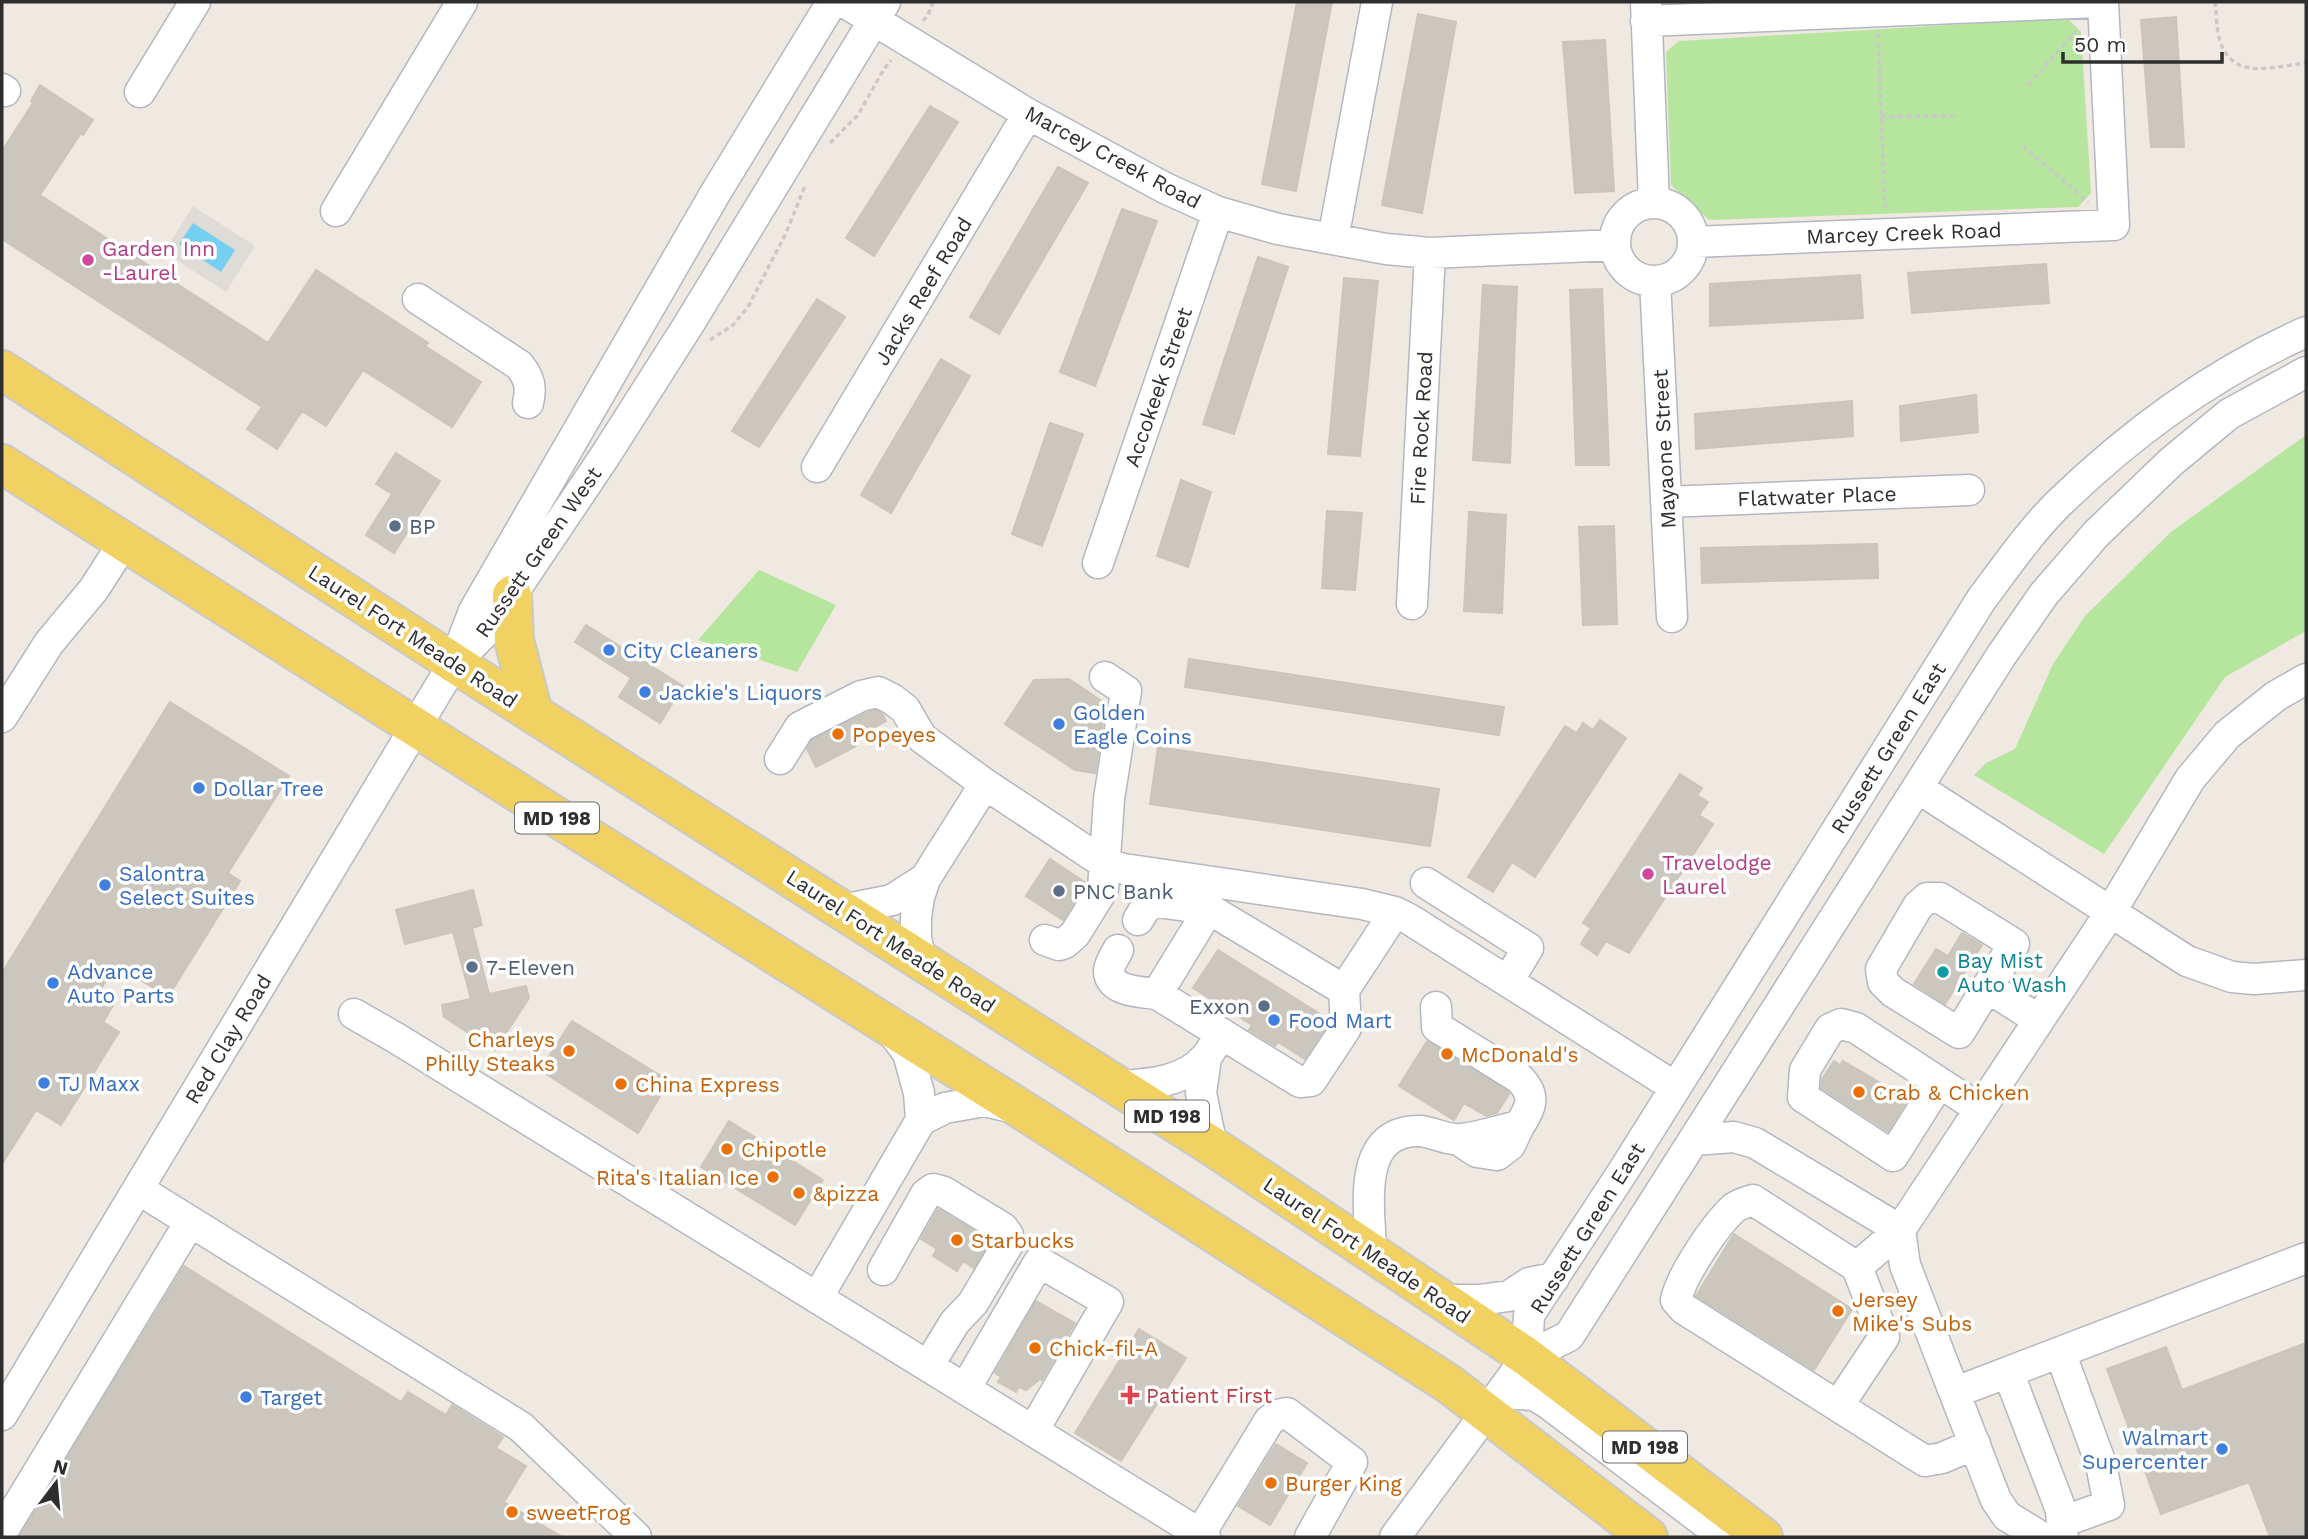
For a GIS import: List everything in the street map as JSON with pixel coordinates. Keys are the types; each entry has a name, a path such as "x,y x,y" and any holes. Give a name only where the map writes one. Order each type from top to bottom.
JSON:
{"main road":[{"name":"Laurel Fort Meade Road","path":"2,370 454,663 1212,1146 1527,1357 1763,1537"},
{"name":"MD 198","path":"2,464 415,728 1024,1111 1437,1376 1495,1403 1648,1537"},
{"path":"512,595 514,640 533,713"}],"street":[{"path":"140,92 195,2"},
{"path":"337,211 462,2"},
{"name":"Russett Green West","path":"454,663 474,611 716,192 832,2"},
{"name":"Marcey Creek Road","path":"845,2 880,11 1028,114 1165,188 1218,212 1278,229 1386,249 1430,253 1615,245"},
{"path":"1333,239 1377,2"},
{"path":"1654,203 1646,12 2096,9 2114,225"},
{"name":"Russett Green West","path":"454,663 490,627 605,456 880,11"},
{"name":"Jacks Reef Road","path":"817,467 1028,114"},
{"path":"1654,203 1667,204 1678,210 1692,230 1694,242 1692,254 1678,273 1655,281 1633,275 1624,267 1615,245 1621,220 1641,205 1654,203"},
{"name":"Accokeek Street","path":"1098,563 1218,212"},
{"name":"Marcey Creek Road","path":"1694,242 2114,225"},
{"name":"Fire Rock Road","path":"1412,604 1430,253"},
{"name":"Mayaone Street","path":"1655,281 1672,617"},
{"path":"418,299 519,365 529,380 528,403"},
{"name":"Russett Green East","path":"1527,1357 1530,1315 1981,600 2012,559 2057,505 2156,419 2234,369 2306,332"},
{"name":"Russett Green East","path":"1527,1357 1569,1336 2001,656 2045,594 2095,534 2171,463 2229,414 2306,372"},
{"name":"Flatwater Place","path":"1666,502 1969,490"},
{"path":"2,717 49,643 94,589 124,542"},
{"name":"Red Clay Road","path":"2,1415 454,663"},
{"path":"1045,940 1059,945 1065,943 1075,934 1103,889 1109,799 1126,691 1105,677"},
{"path":"1857,1267 1900,1230 2110,913 2190,779 2227,735 2276,696 2306,679"},
{"path":"780,759 791,737 800,727 861,696 878,692 905,709 922,738 985,784 1104,863 1124,869 1362,904 1395,912 1675,1087"},
{"path":"922,962 916,938 916,917 925,880 985,784"},
{"path":"1918,788 2187,961 2232,977 2254,979 2306,975"},
{"path":"842,910 892,900 925,880"},
{"path":"1426,883 1528,948 1508,981"},
{"path":"1927,898 1940,898 2014,944 1987,986 1959,1033 1893,992 1884,982 1881,969 1918,906 1927,898"},
{"path":"1138,920 1146,907 1157,902 1209,909 1344,990"},
{"path":"1157,994 1209,909"},
{"path":"1118,950 1109,972 1110,978 1117,986 1157,994 1213,1046 1307,1083 1318,1073 1346,1028 1344,990 1395,912"},
{"path":"1987,986 2039,1020"},
{"path":"1370,1251 1369,1199 1373,1160 1379,1147 1396,1135 1420,1131 1459,1140 1519,1126 1530,1109 1531,1099 1527,1086 1437,1027 1437,1007"},
{"path":"354,1014 1203,1536 1269,1421 1277,1415 1287,1413 1352,1462 1310,1537"},
{"path":"1939,1083 1892,1156 1803,1097 1805,1070 1830,1029 1841,1024 1856,1028 1980,1109"},
{"path":"817,1298 920,1120 919,1093 908,1054 888,1026"},
{"path":"1120,1086 1156,1084 1184,1074 1213,1046"},
{"path":"1212,1146 1201,1093 1213,1046"},
{"path":"920,1120 945,1108 984,1101 1024,1111"},
{"path":"1694,1140 1734,1137 1755,1143 1900,1230"},
{"path":"138,1189 521,1427 636,1537"},
{"path":"883,1270 926,1194 933,1189 944,1192 1003,1228 1008,1235 1008,1244 973,1303 955,1322 928,1366"},
{"path":"1838,1406 1885,1337 1857,1267 1753,1200 1736,1206 1717,1226 1678,1288 1676,1300 1681,1306 1838,1406 1925,1461 1942,1458 1975,1444"},
{"path":"2,1532 190,1222"},
{"path":"1900,1230 1905,1265 1999,1505 2007,1516 2055,1532 2109,1505 2101,1464 2060,1352"},
{"path":"1956,1392 2306,1258"},
{"path":"965,1389 1039,1262 1108,1302 1033,1431"},
{"path":"1442,1300 1479,1300 1509,1296 1529,1283 1554,1278"},
{"path":"1395,1537 1527,1357"},
{"path":"2008,1371 2061,1510 2055,1532"},
{"path":"1495,1403 1534,1395 1724,1537"}],"path":[{"path":"2215,2 2220,40 2230,59 2244,67 2264,70 2306,63"},
{"path":"2028,85 2096,9"},
{"path":"1877,11 1887,234"},
{"path":"1881,117 1958,116"},
{"path":"2023,146 2114,225"}],"green space":[{"path":"2067,18 2081,32 2091,193 2078,207 1709,220 1671,185 1666,52 1679,41"},
{"path":"2306,435 2306,631 2225,677 2104,854 1974,775 1986,763 2015,749 2053,664 2085,616 2171,532"},
{"path":"759,570 836,605 797,672 698,640"}],"shaded area":[{"path":"193,206 255,246 226,292 164,252"}],"water":[{"path":"193,223 235,250 221,272 179,244"}],"building":[{"path":"1297,2 1332,2 1296,191 1262,184"},
{"path":"1418,14 1456,22 1422,213 1382,205"},
{"path":"2176,17 2184,147 2151,147 2141,20"},
{"path":"1605,40 1614,191 1575,193 1563,42"},
{"name":"Garden Inn -Laurel","path":"40,85 93,120 83,135 81,133 40,195 268,343 316,270 428,343 425,346 481,382 452,427 363,370 326,426 302,411 277,449 247,429 262,407 2,239 2,151 33,103 31,101"},
{"path":"930,106 958,122 874,256 846,238"},
{"path":"1058,167 1088,183 999,334 970,317"},
{"path":"1122,209 1157,221 1095,386 1060,372"},
{"path":"1258,257 1288,267 1234,434 1203,424"},
{"path":"2046,264 2049,303 1912,313 1908,273"},
{"path":"1860,275 1863,318 1710,326 1710,284"},
{"path":"1344,278 1378,281 1360,456 1328,454"},
{"path":"1483,285 1517,287 1510,463 1473,460"},
{"path":"1602,289 1609,465 1576,465 1570,290"},
{"path":"817,299 845,317 759,447 732,431"},
{"path":"941,359 970,376 891,513 861,495"},
{"path":"1976,395 1978,432 1901,441 1900,406"},
{"path":"1852,401 1853,436 1696,449 1695,414"},
{"path":"1050,423 1083,434 1042,546 1012,534"},
{"path":"396,453 440,481 394,553 366,535 392,494 376,484"},
{"path":"1181,480 1211,492 1188,567 1157,556"},
{"path":"1327,511 1362,513 1355,590 1322,588"},
{"path":"1469,512 1506,515 1502,613 1464,611"},
{"path":"1614,526 1617,624 1583,625 1579,527"},
{"path":"1877,544 1878,578 1702,583 1701,548"},
{"path":"586,625 683,686 660,723 619,697 631,678 575,642"},
{"path":"1189,659 1504,707 1499,735 1185,687"},
{"path":"1069,679 1106,704 1095,773 1075,770 1005,724 1034,680"},
{"path":"170,702 289,776 228,873 240,881 168,997 116,965 97,995 114,1004 103,1022 119,1032 61,1125 36,1110 2,1164 2,973"},
{"name":"Popeyes","path":"876,710 882,713 886,721 852,739 856,746 816,767 807,749 812,740"},
{"path":"1600,720 1626,738 1535,877 1512,862 1493,892 1468,877 1565,726 1577,733 1583,723 1593,730"},
{"path":"1158,747 1439,789 1430,846 1150,804"},
{"name":"Travelodge Laurel","path":"1680,774 1702,788 1697,795 1708,802 1699,815 1713,824 1629,953 1606,941 1597,955 1581,944 1591,928 1583,923"},
{"name":"PNC Bank","path":"1050,859 1086,883 1063,920 1026,896"},
{"path":"473,890 482,925 472,928 489,994 526,986 529,998 495,1050 444,1017 442,1005 471,999 453,932 405,944 396,910"},
{"name":"Bay Mist Auto Wash","path":"1962,933 1982,945 1945,1004 1914,984 1936,949 1948,956"},
{"name":"Exxon","path":"1218,950 1328,1019 1305,1059 1278,1042 1275,1046 1249,1030 1252,1025 1193,988"},
{"path":"572,1021 669,1081 638,1133 540,1070"},
{"name":"McDonald's","path":"1427,1041 1508,1091 1509,1094 1497,1113 1486,1116 1464,1103 1454,1120 1399,1086"},
{"name":"Crab & Chicken","path":"1834,1061 1840,1065 1843,1061 1908,1099 1888,1131 1821,1088 1822,1079"},
{"path":"729,1121 823,1180 795,1225 701,1167"},
{"name":"Starbucks","path":"938,1209 990,1240 974,1268 963,1261 957,1271 933,1256 937,1249 921,1239"},
{"path":"1734,1234 1852,1309 1814,1370 1696,1296"},
{"name":"Target","path":"184,1266 401,1402 408,1392 446,1415 452,1405 503,1437 496,1448 526,1466 504,1502 562,1537 19,1537"},
{"name":"Chick-fil-A","path":"1036,1301 1075,1323 1042,1380 1026,1390 1019,1387 1016,1392 998,1382 1001,1377 995,1373"},
{"name":"Patient First","path":"1139,1329 1186,1358 1121,1461 1075,1433"},
{"name":"Walmart Supercenter","path":"2306,1343 2306,1537 2270,1537 2249,1482 2161,1514 2107,1369 2166,1347 2182,1390"},
{"name":"Burger King","path":"1276,1444 1307,1463 1270,1525 1238,1506"}],"place":[{"name":"Garden Inn -Laurel","path":"88,260"},
{"name":"BP","path":"395,526"},
{"name":"City Cleaners","path":"609,650"},
{"name":"Jackie's Liquors","path":"645,692"},
{"name":"Golden Eagle Coins","path":"1059,724"},
{"name":"Popeyes","path":"838,734"},
{"name":"Dollar Tree","path":"199,788"},
{"name":"Travelodge Laurel","path":"1648,874"},
{"name":"Salontra Select Suites","path":"105,885"},
{"name":"PNC Bank","path":"1059,891"},
{"name":"7-Eleven","path":"472,967"},
{"name":"Bay Mist Auto Wash","path":"1943,972"},
{"name":"Advance Auto Parts","path":"53,983"},
{"name":"Exxon","path":"1264,1006"},
{"name":"Food Mart","path":"1274,1020"},
{"name":"Charleys Philly Steaks","path":"569,1051"},
{"name":"McDonald's","path":"1447,1054"},
{"name":"TJ Maxx","path":"44,1083"},
{"name":"China Express","path":"621,1084"},
{"name":"Crab & Chicken","path":"1859,1092"},
{"name":"Chipotle","path":"727,1149"},
{"name":"Rita's Italian Ice","path":"773,1177"},
{"name":"&pizza","path":"799,1193"},
{"name":"Starbucks","path":"957,1240"},
{"name":"Jersey Mike's Subs","path":"1838,1311"},
{"name":"Chick-fil-A","path":"1035,1348"},
{"name":"Patient First","path":"1130,1395"},
{"name":"Target","path":"246,1397"},
{"name":"Walmart Supercenter","path":"2222,1449"},
{"name":"Burger King","path":"1271,1483"},
{"name":"sweetFrog","path":"512,1512"}]}
